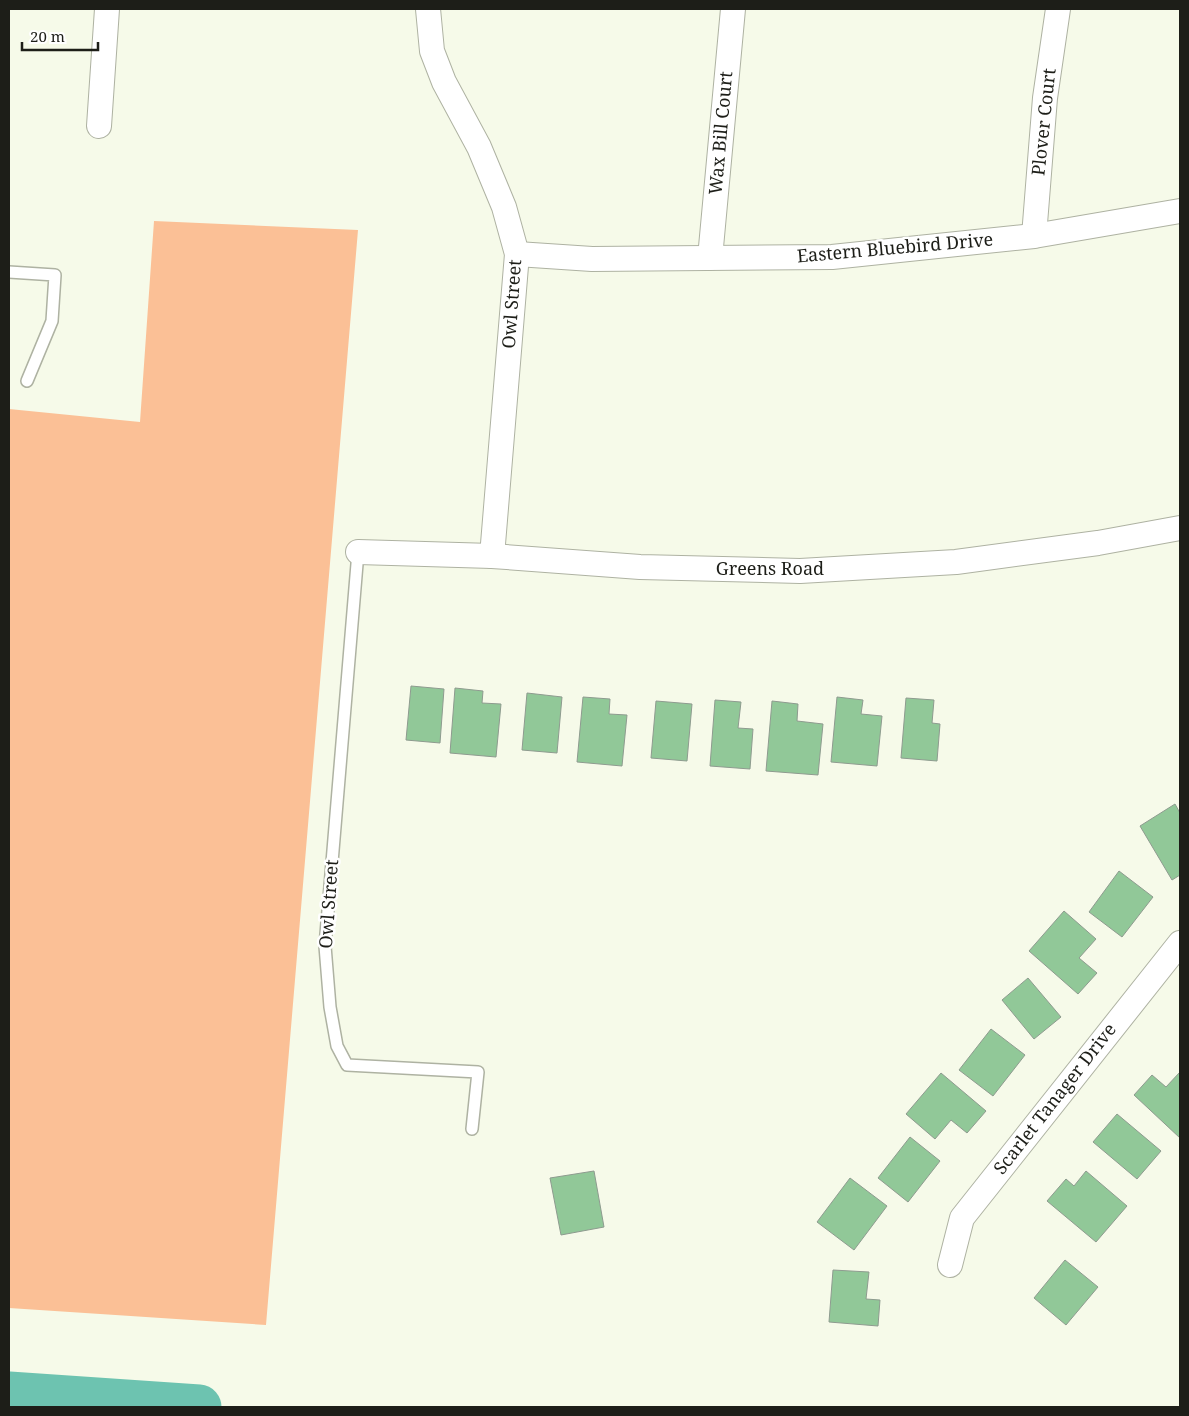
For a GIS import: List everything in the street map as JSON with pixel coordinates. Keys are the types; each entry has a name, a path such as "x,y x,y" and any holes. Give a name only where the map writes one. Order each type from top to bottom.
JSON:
{"street":[{"path":"99,126 107,9"},
{"name":"Owl Street","path":"428,9 432,51 444,82 478,147 504,207 517,254 492,556"},
{"name":"Wax Bill Court","path":"710,258 732,9"},
{"name":"Plover Court","path":"1034,236 1045,98 1058,9"},
{"name":"Eastern Bluebird Drive","path":"517,254 592,259 832,257 1034,236 1180,211"},
{"name":"Greens Road","path":"358,552 492,556 640,567 800,571 956,562 1098,543 1180,528"},
{"name":"Scarlet Tanager Drive","path":"950,1266 962,1218 1180,943"}],"lane":[{"path":"9,272 55,275 52,321 27,381"},
{"name":"Owl Street","path":"358,552 325,946 330,1007 337,1046 347,1064 478,1072 472,1129"}],"shaded area":[{"path":"154,221 358,230 266,1325 9,1308 9,409 140,422"}],"building":[{"path":"411,686 444,689 440,743 406,740"},
{"path":"455,688 483,691 482,703 501,704 496,757 450,753"},
{"path":"527,693 562,697 557,753 522,750"},
{"path":"583,697 610,699 609,714 627,715 622,766 577,762"},
{"path":"837,697 863,700 861,714 882,716 877,766 831,762"},
{"path":"906,698 934,700 932,723 940,724 937,761 901,758"},
{"path":"715,700 741,702 738,728 753,729 750,769 710,766"},
{"path":"656,701 692,704 687,761 651,758"},
{"path":"772,701 798,704 797,721 823,724 818,775 766,771"},
{"path":"1175,804 1180,813 1180,875 1172,880 1140,826"},
{"path":"1119,871 1153,897 1122,937 1089,912"},
{"path":"1064,911 1096,939 1079,958 1097,973 1078,994 1029,951"},
{"path":"1028,978 1061,1017 1034,1039 1002,1000"},
{"path":"991,1029 1025,1055 993,1096 959,1070"},
{"path":"1180,1072 1180,1138 1134,1095 1152,1075 1166,1087"},
{"path":"941,1073 986,1111 967,1133 951,1120 935,1139 906,1114"},
{"path":"1117,1114 1161,1151 1137,1179 1093,1142"},
{"path":"910,1137 940,1161 908,1202 878,1178"},
{"path":"594,1171 604,1227 561,1235 550,1178"},
{"path":"1086,1171 1127,1206 1096,1242 1047,1201 1066,1179 1074,1186"},
{"path":"850,1178 887,1206 854,1250 817,1222"},
{"path":"1065,1260 1098,1287 1066,1325 1034,1298"},
{"path":"833,1270 869,1272 866,1299 880,1300 878,1326 829,1322"}],"waterway":[{"path":"9,1394 199,1407"}]}
